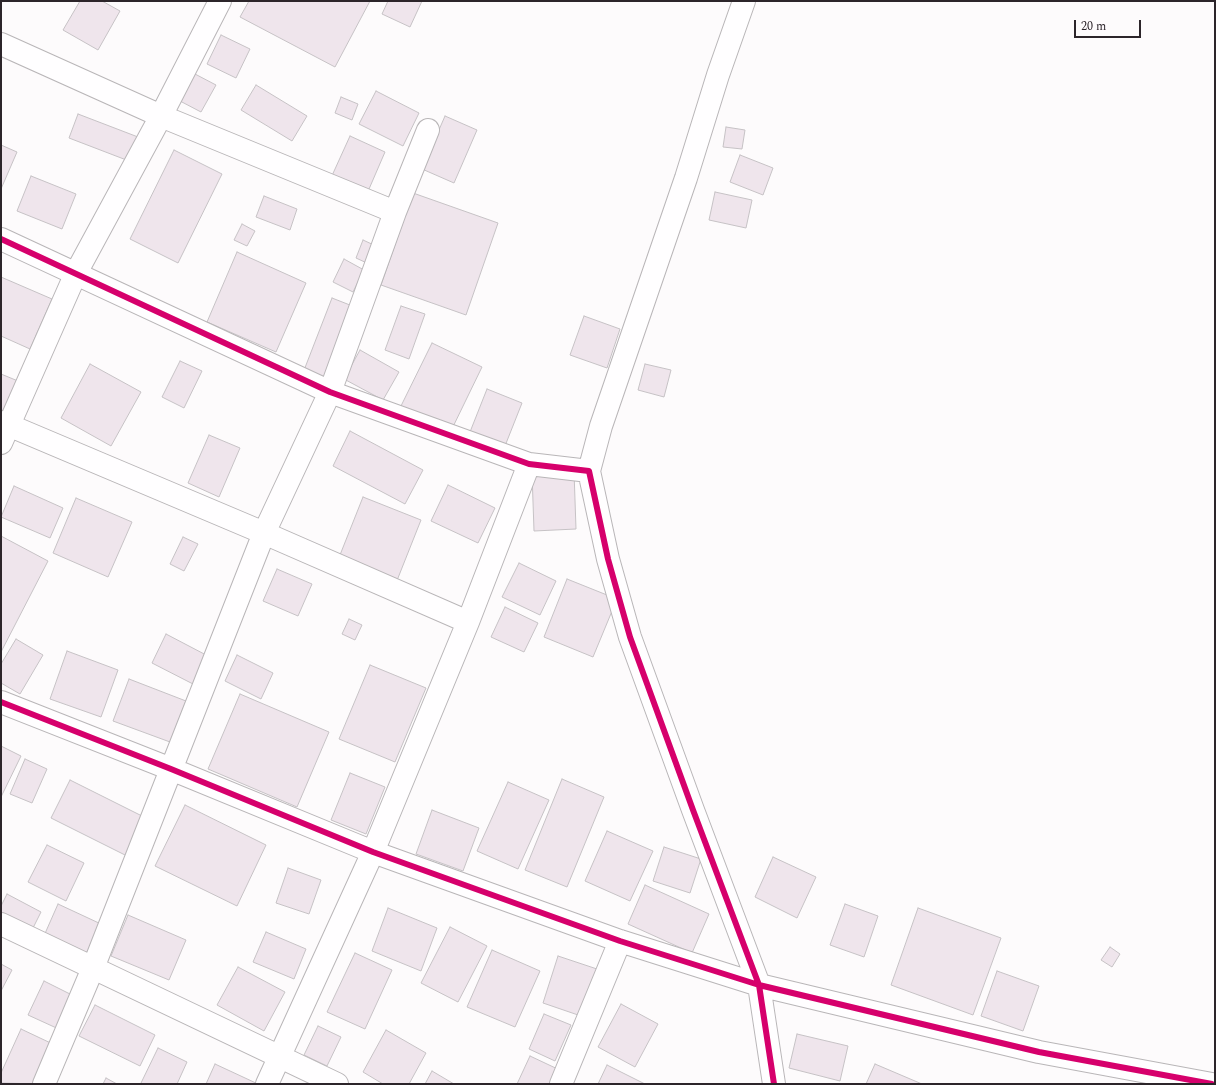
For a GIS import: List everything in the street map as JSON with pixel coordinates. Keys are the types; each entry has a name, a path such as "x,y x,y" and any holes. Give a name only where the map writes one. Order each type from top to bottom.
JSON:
{"street":[{"path":"220,1 161,116 76,273 4,430 264,533 468,622"},
{"path":"744,1 686,178 601,426 589,471 608,558 630,637 759,985 774,1084"},
{"path":"1,44 161,116 395,212"},
{"path":"44,1084 92,968 264,533 330,392 395,212 428,130"},
{"path":"1,239 330,392 529,464 589,471"},
{"path":"267,1084 373,852 468,622 529,464"},
{"path":"1,702 373,852 620,940 759,985 1039,1052 1212,1084"},
{"path":"1,924 337,1084"},
{"path":"561,1084 620,940"}],"building":[{"path":"80,1 102,1 120,11 98,50 63,30"},
{"path":"249,1 370,1 335,67 240,17"},
{"path":"388,1 422,1 410,27 382,14"},
{"path":"221,35 250,49 236,78 207,64"},
{"path":"195,74 216,85 201,112 180,101"},
{"path":"256,85 307,116 292,141 241,110"},
{"path":"376,91 419,113 403,146 359,124"},
{"path":"341,97 358,104 352,120 335,113"},
{"path":"78,114 138,137 129,161 69,138"},
{"path":"445,116 477,130 454,183 422,169"},
{"path":"726,127 745,130 742,149 723,147"},
{"path":"350,136 385,152 366,196 330,180"},
{"path":"1,145 17,152 1,189"},
{"path":"174,150 222,174 178,263 130,239"},
{"path":"740,155 773,168 763,195 730,182"},
{"path":"31,176 76,194 62,229 17,211"},
{"path":"715,192 752,200 746,228 709,220"},
{"path":"413,193 498,223 466,315 381,285"},
{"path":"264,196 297,209 290,230 256,217"},
{"path":"242,224 255,231 247,246 234,240"},
{"path":"363,240 376,246 369,264 356,258"},
{"path":"237,252 306,283 276,352 207,322"},
{"path":"344,259 364,270 353,292 333,282"},
{"path":"1,277 52,299 30,349 1,336"},
{"path":"332,298 355,307 324,386 301,378"},
{"path":"401,306 425,314 409,359 385,350"},
{"path":"584,316 620,329 607,368 570,355"},
{"path":"432,343 482,367 449,435 399,410"},
{"path":"360,350 399,372 383,400 344,379"},
{"path":"180,361 202,371 184,408 162,397"},
{"path":"90,364 141,392 111,446 61,418"},
{"path":"645,364 671,370 664,397 638,390"},
{"path":"1,374 18,381 5,411 1,410"},
{"path":"487,389 522,403 503,451 468,437"},
{"path":"350,431 423,470 405,504 333,466"},
{"path":"209,435 240,448 219,497 188,483"},
{"path":"574,471 576,529 534,531 532,473"},
{"path":"448,485 495,508 478,543 431,521"},
{"path":"14,486 63,508 50,538 1,517"},
{"path":"363,497 421,520 396,583 338,560"},
{"path":"76,498 132,522 108,577 53,553"},
{"path":"1,536 48,561 1,652"},
{"path":"183,537 198,544 184,571 170,564"},
{"path":"519,563 556,581 540,615 502,597"},
{"path":"277,569 312,584 298,616 263,601"},
{"path":"567,579 617,599 593,657 544,637"},
{"path":"505,607 538,623 524,652 491,637"},
{"path":"349,619 362,625 355,640 342,634"},
{"path":"166,634 208,656 193,684 152,663"},
{"path":"16,639 43,655 20,694 1,683 1,664"},
{"path":"67,651 118,670 101,717 50,699"},
{"path":"237,655 273,673 261,699 225,681"},
{"path":"370,665 426,688 395,762 339,739"},
{"path":"129,679 186,701 170,742 113,721"},
{"path":"240,694 329,732 297,807 208,769"},
{"path":"1,746 21,756 1,797"},
{"path":"25,759 47,769 32,803 10,794"},
{"path":"350,773 385,787 366,834 331,820"},
{"path":"562,779 604,797 567,887 525,870"},
{"path":"70,780 146,818 127,856 51,818"},
{"path":"508,782 549,800 518,869 477,851"},
{"path":"185,805 266,845 237,906 155,866"},
{"path":"432,810 479,828 463,871 416,854"},
{"path":"607,831 653,851 630,901 585,881"},
{"path":"47,845 84,863 66,901 28,882"},
{"path":"664,847 701,859 690,893 653,881"},
{"path":"773,857 816,877 797,918 755,897"},
{"path":"288,868 321,880 309,914 276,903"},
{"path":"645,885 709,914 692,953 628,924"},
{"path":"7,894 41,912 29,936 1,921 1,906"},
{"path":"58,904 101,924 86,958 43,938"},
{"path":"845,904 878,916 864,957 830,945"},
{"path":"388,908 437,928 421,971 372,951"},
{"path":"918,908 1001,938 973,1015 891,985"},
{"path":"128,915 186,940 169,980 111,956"},
{"path":"450,927 487,946 458,1002 421,983"},
{"path":"266,932 306,949 294,979 253,962"},
{"path":"1110,947 1120,954 1112,967 1101,960"},
{"path":"492,950 540,971 515,1027 467,1007"},
{"path":"355,953 392,970 365,1029 327,1012"},
{"path":"558,956 597,969 581,1016 543,1003"},
{"path":"1,964 12,970 1,991"},
{"path":"238,967 285,992 264,1031 217,1005"},
{"path":"997,971 1039,986 1023,1031 981,1016"},
{"path":"44,981 78,998 63,1031 28,1015"},
{"path":"621,1004 658,1024 635,1067 598,1047"},
{"path":"95,1005 155,1035 140,1066 79,1036"},
{"path":"544,1014 571,1025 555,1061 529,1049"},
{"path":"318,1026 341,1037 327,1066 304,1055"},
{"path":"21,1029 57,1046 40,1084 1,1083 1,1073"},
{"path":"386,1030 426,1053 409,1084 383,1084 363,1072"},
{"path":"797,1034 848,1046 840,1081 789,1068"},
{"path":"158,1048 187,1062 177,1084 141,1083"},
{"path":"530,1056 564,1072 558,1084 517,1084"},
{"path":"215,1064 258,1084 206,1084"},
{"path":"875,1064 922,1084 866,1084"},
{"path":"607,1065 645,1084 598,1084"},
{"path":"432,1071 454,1084 425,1084"},
{"path":"106,1078 117,1084 103,1084"}],"cycle path":[{"path":"1,239 330,392 529,464 589,471 608,559 630,637 759,985 774,1084"},
{"path":"1,702 171,769 373,852 620,941 759,985 1039,1052 1212,1084"}]}
